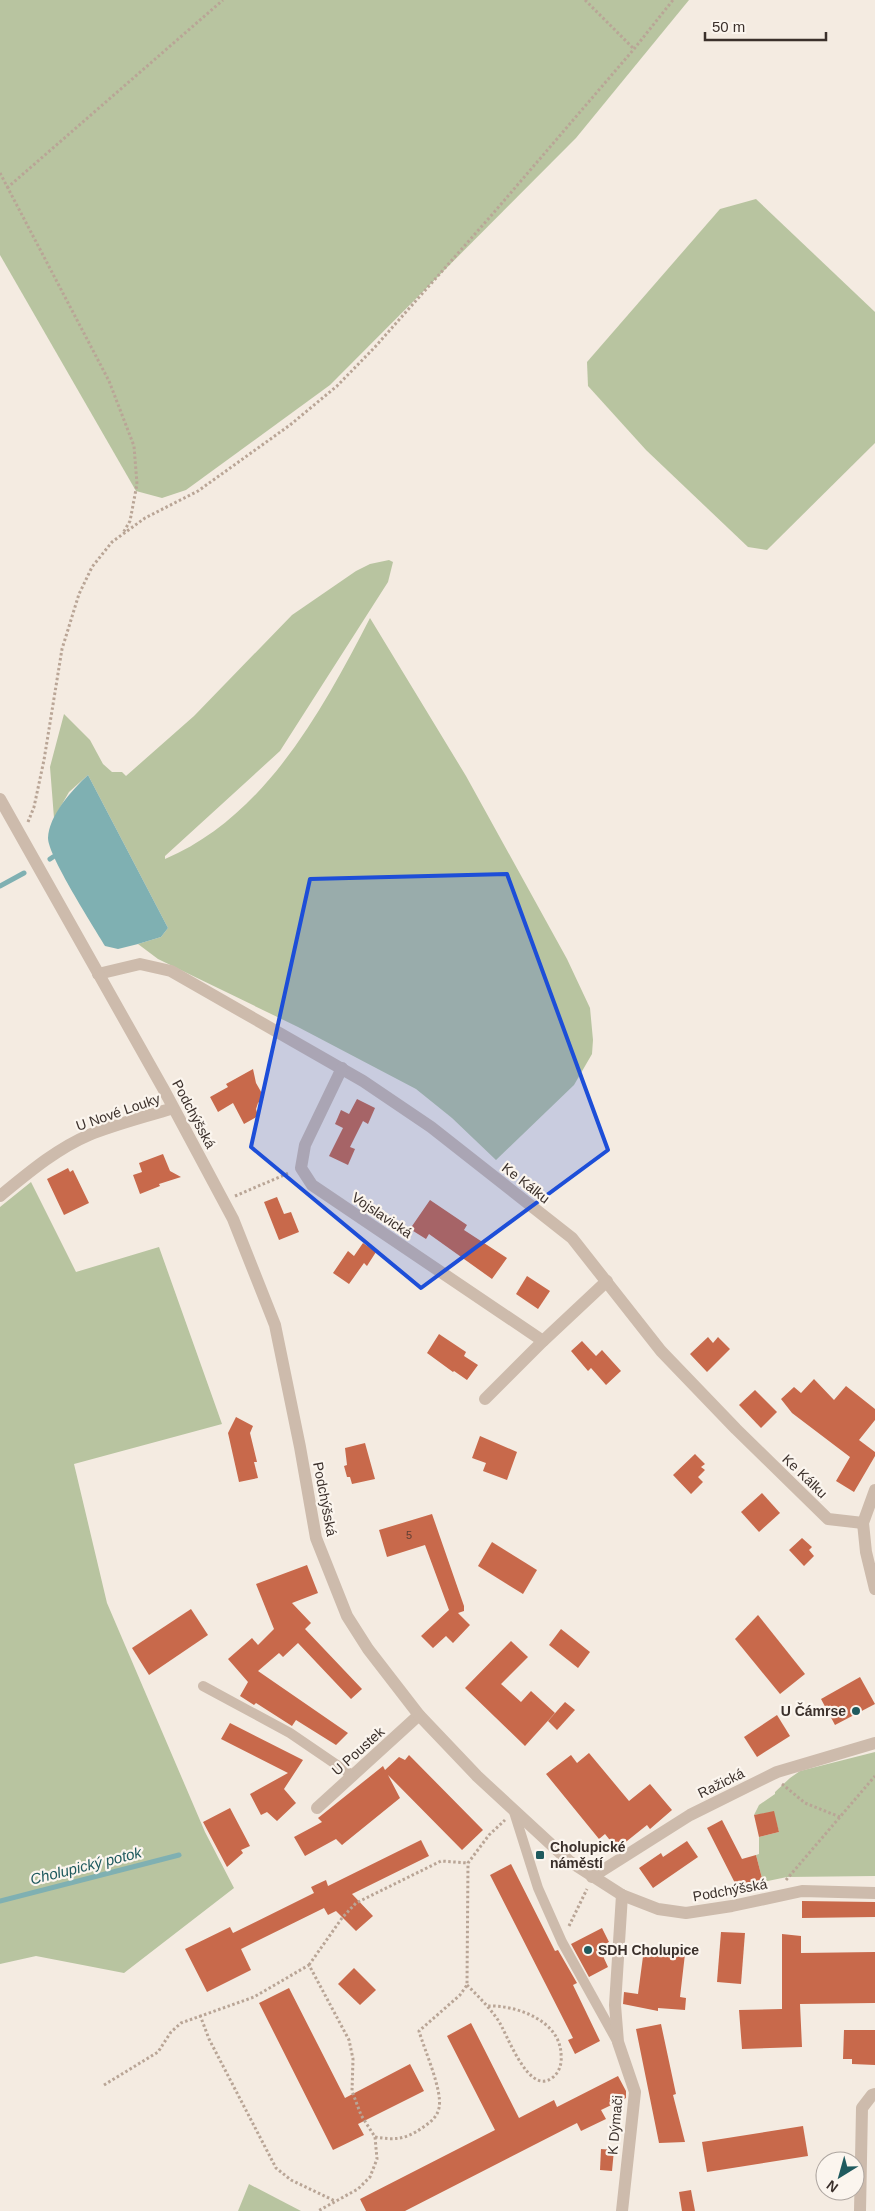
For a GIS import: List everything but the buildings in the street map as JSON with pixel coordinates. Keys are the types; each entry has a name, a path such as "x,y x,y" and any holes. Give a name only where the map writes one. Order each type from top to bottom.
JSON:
{"street":[{"name":"Podchýšská","path":"0,799 233,1219 275,1325 300,1446 316,1538 347,1616 368,1648 419,1715 514,1812 569,1861 622,1895 658,1909 686,1913 802,1891 875,1893"},
{"name":"Ke Kálku","path":"98,974 140,964 170,971 342,1068 431,1127 572,1238 661,1351 828,1520 863,1523"},
{"path":"301,1168 305,1145 342,1068"},
{"name":"U Nové Louky","path":"0,1196 34,1169 88,1135 173,1108"},
{"name":"Vojslavická","path":"301,1168 312,1185 543,1341"},
{"path":"485,1399 607,1281"},
{"path":"874,1491 863,1523 866,1552 875,1588"},
{"name":"U Poustek","path":"316,1808 419,1715"},
{"name":"Ražická","path":"592,1877 690,1814 773,1774 875,1743"},
{"name":"K Dýmači","path":"622,1895 615,2005 618,2042 634,2092 622,2211"},
{"path":"860,2211 862,2108 872,2095 875,2094"}],"lane":[{"path":"203,1686 290,1733 352,1776"},
{"path":"514,1812 538,1888 562,1942 618,2042"}],"path":[{"path":"8,188 222,0"},
{"path":"585,0 634,49"},
{"path":"22,839 34,807 62,648 79,594 92,567 112,542 145,518 198,491 290,425 336,386 413,304 634,49 674,0"},
{"path":"0,173 109,380 134,446 137,484 130,521 121,536"},
{"path":"224,1201 301,1168"},
{"path":"773,1774 787,1789 805,1803 840,1817"},
{"path":"770,1898 875,1776"},
{"path":"375,2137 395,2140 414,2133 432,2122 439,2110 440,2098 419,2031 460,1995 467,1985 468,1863 489,1835 514,1812"},
{"path":"104,2085 158,2052 171,2032 181,2023 254,1997 309,1965 342,1918 356,1903 441,1860 468,1863"},
{"path":"562,1942 592,1877"},
{"path":"309,1965 349,2040 353,2059 352,2091 360,2115 375,2137 377,2158 370,2177 358,2189 318,2211"},
{"path":"467,1985 488,2006 500,2022 522,2066 530,2074 541,2080 550,2080 558,2073 562,2063 561,2047 553,2031 538,2017 497,2006 488,2006"},
{"path":"200,2015 209,2039 276,2168 291,2180 336,2201"}],"highlighted area":[{"path":"507,874 608,1150 421,1288 251,1147 310,879"}],"green space":[{"path":"0,0 689,0 576,138 330,385 186,490 162,498 136,491 0,255"},
{"path":"756,199 875,312 875,443 767,550 748,547 646,450 588,386 587,362 720,209"},
{"path":"389,560 393,562 388,582 280,751 165,856 165,859 201,840 233,816 261,788 287,757 311,723 370,618 466,776 567,959 590,1008 593,1040 592,1054 574,1085 496,1160 452,1118 416,1089 298,1027 158,959 138,944 161,937 168,928 88,775 69,792 54,818 50,767 64,714 90,740 103,764 112,772 122,772 126,776 194,716 292,615 356,571 370,564"},
{"path":"31,1182 76,1272 159,1247 222,1424 74,1464 107,1603 205,1832 234,1888 124,1973 36,1956 0,1964 0,1207"},
{"path":"875,1752 875,1876 787,1877 763,1882 756,1855 759,1854 759,1837 779,1832 773,1812 754,1815 759,1805 775,1794 790,1778 800,1771"},
{"path":"249,2184 301,2211 238,2211"}],"water":[{"path":"88,775 168,928 161,937 118,949 105,946 55,860 48,838 52,821 69,795"}],"waterway":[{"path":"0,886 24,873"},
{"name":"Cholupický potok","path":"0,1901 179,1855"}],"place":[{"name":"U Čámrse","path":"856,1711"},
{"name":"Cholupické náměstí","path":"540,1855"},
{"name":"SDH Cholupice","path":"588,1950"}]}
